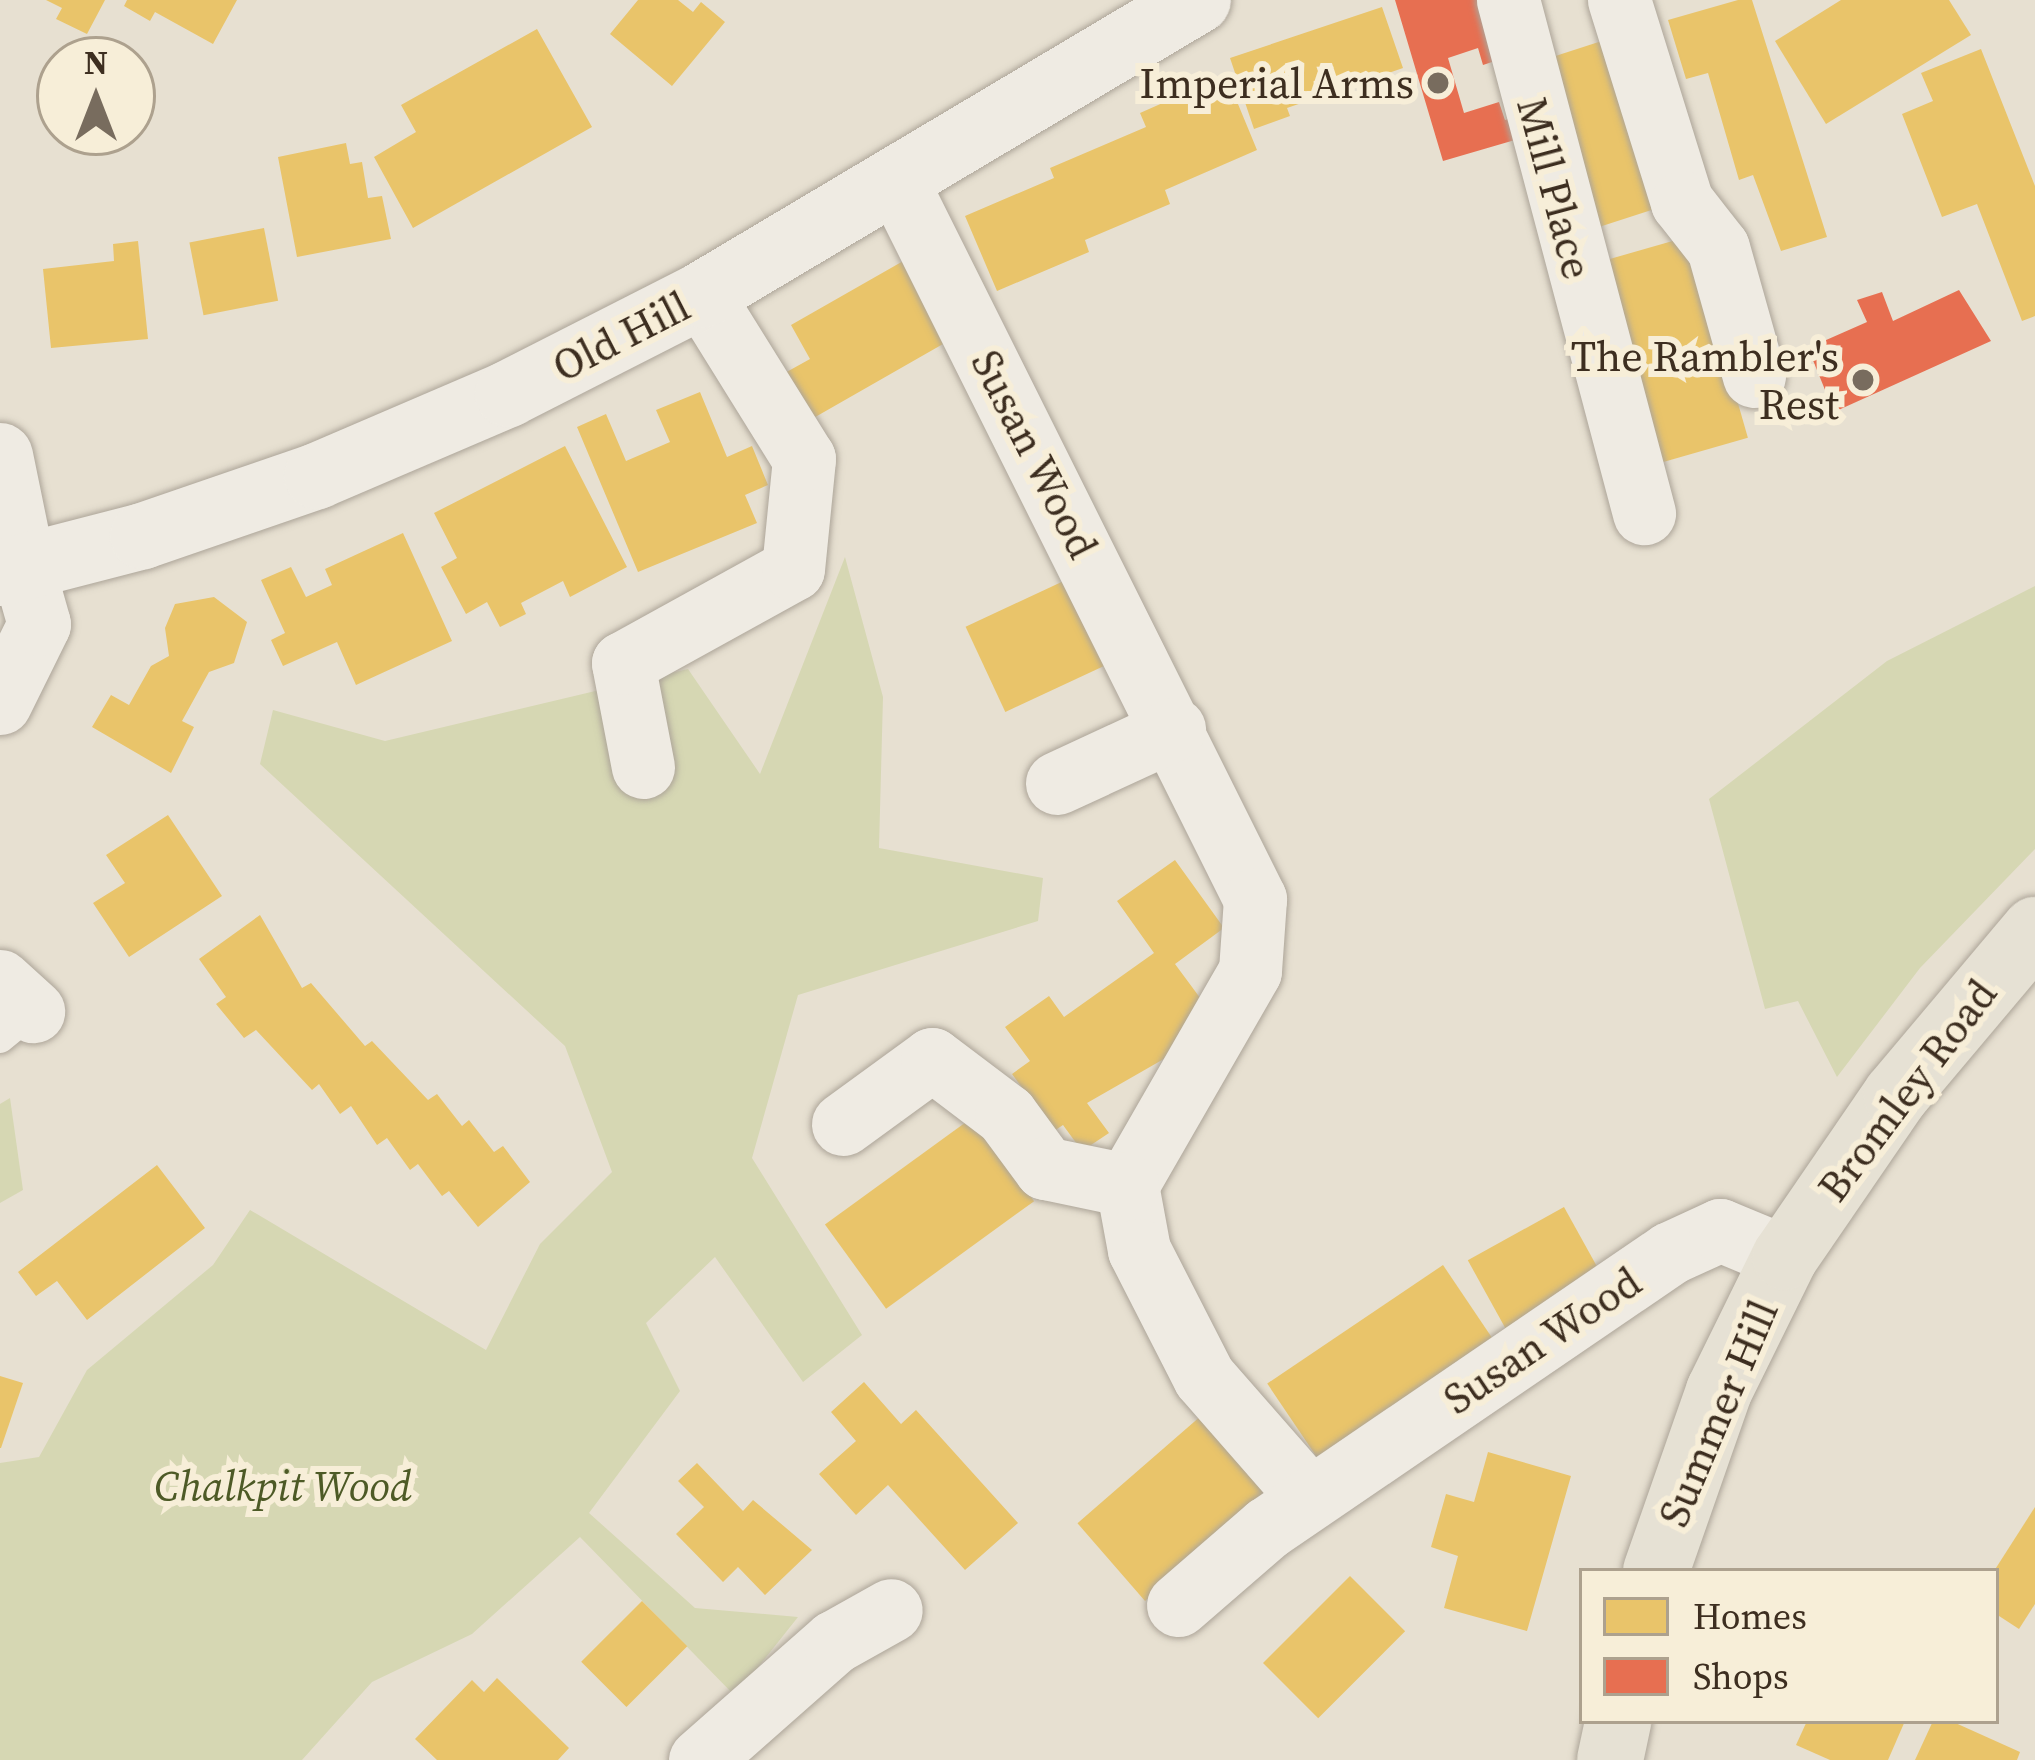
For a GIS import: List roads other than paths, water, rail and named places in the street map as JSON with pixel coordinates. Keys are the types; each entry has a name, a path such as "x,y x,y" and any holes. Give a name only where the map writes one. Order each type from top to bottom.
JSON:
{"main road":[{"name":"Old Hill","path":"12,571 317,476 508,394 702,295 1198,0"},
{"path":"0,456 12,571"},
{"name":"Bromley Road","path":"1785,1257 1896,1095 2035,930"},
{"name":"Summer Hill","path":"1657,1568 1719,1391 1785,1257"},
{"path":"1610,1760 1617,1724"}],"street":[{"name":"Mill Place","path":"1508,0 1644,513"},
{"path":"1619,0 1682,202 1718,248 1754,376"},
{"name":"Susan Wood","path":"896,180 1255,899 1250,971 1127,1185"},
{"path":"643,767 623,663 793,569 804,460 702,295"},
{"path":"0,703 39,624 12,571"},
{"path":"1057,783 1174,729"},
{"path":"843,1124 932,1059 1006,1115 1045,1168 1127,1185 1138,1250 1204,1377 1310,1498"},
{"name":"Susan Wood","path":"1178,1605 1310,1498 1670,1253 1720,1230 1785,1257"},
{"path":"700,1760 834,1642 890,1610"}],"place":[{"name":"Imperial Arms","path":"1438,83"},
{"name":"The Rambler's Rest","path":"1863,380"}],"park label":[{"name":"Chalkpit Wood","path":"283,1486"}]}
